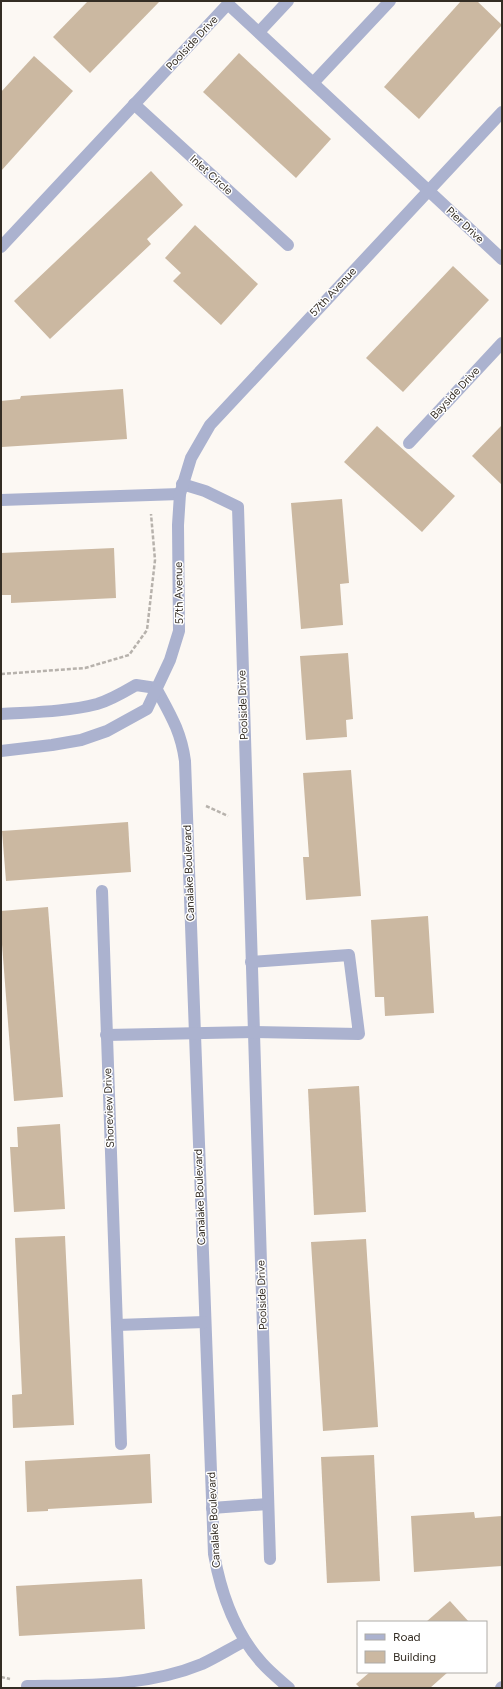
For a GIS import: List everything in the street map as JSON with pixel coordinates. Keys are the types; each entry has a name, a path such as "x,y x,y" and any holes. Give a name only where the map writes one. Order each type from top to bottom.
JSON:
{"street":[{"path":"259,32 288,1"},
{"path":"313,83 390,1"},
{"name":"Poolside Drive","path":"1,247 228,4 428,191"},
{"name":"Inlet Circle","path":"134,104 288,245"},
{"name":"57th Avenue","path":"1,751 81,740 107,731 147,709 170,660 179,631 178,525 181,489 191,458 210,426 502,112"},
{"name":"Pier Drive","path":"428,191 502,259"},
{"name":"Bayside Drive","path":"409,443 502,343"},
{"name":"Poolside Drive","path":"1,500 181,489 205,491 238,507 270,1559"},
{"path":"1,714 49,711 98,704 117,696 136,685 156,688"},
{"name":"Canalake Boulevard","path":"156,688 176,726 183,743 214,1554 218,1576 232,1616 245,1641 262,1662 289,1688"},
{"name":"Shoreview Drive","path":"102,891 121,1444"},
{"path":"106,1035 254,1032 359,1034 349,955 251,962"},
{"path":"116,1325 205,1322"},
{"path":"212,1508 268,1504"},
{"path":"27,1686 107,1686 146,1680 185,1670 203,1663 245,1641"}],"path":[{"path":"1,674 85,668 129,654 147,630 155,560 151,509"},
{"path":"186,797 232,818"}],"building":[{"path":"88,1 160,1 90,73 53,37"},
{"path":"461,1 477,1 502,25 419,119 384,87"},
{"path":"239,53 331,139 296,178 203,92"},
{"path":"34,56 73,91 1,171 1,92"},
{"path":"151,171 183,205 147,239 151,244 50,339 14,301"},
{"path":"195,225 258,284 221,325 173,281 181,273 165,258"},
{"path":"453,266 489,300 403,392 366,358"},
{"path":"123,389 127,439 2,447 1,401 20,399 21,396"},
{"path":"502,425 502,485 472,456"},
{"path":"377,426 455,496 422,532 344,462"},
{"path":"342,499 349,583 340,584 343,625 301,629 291,503"},
{"path":"114,548 116,598 11,603 11,595 1,595 1,553"},
{"path":"348,653 353,719 346,720 347,737 306,740 300,656"},
{"path":"351,770 361,896 306,900 303,857 309,857 303,773"},
{"path":"128,822 131,872 6,881 2,831"},
{"path":"48,907 63,1097 14,1101 1,931 1,911"},
{"path":"428,916 434,1013 385,1016 384,997 375,997 371,920"},
{"path":"359,1086 366,1212 314,1215 308,1089"},
{"path":"60,1124 65,1209 14,1212 10,1147 18,1147 17,1127"},
{"path":"65,1236 74,1425 13,1428 12,1395 22,1394 15,1238"},
{"path":"366,1239 378,1427 323,1431 311,1242"},
{"path":"150,1454 152,1503 48,1509 48,1511 27,1512 25,1461"},
{"path":"374,1455 380,1581 327,1583 321,1457"},
{"path":"474,1512 475,1518 502,1516 502,1566 414,1572 411,1516"},
{"path":"142,1579 145,1629 19,1636 16,1586"},
{"path":"450,1601 468,1621 427,1621"},
{"path":"369,1673 447,1673 430,1688 360,1688 356,1684"}]}
